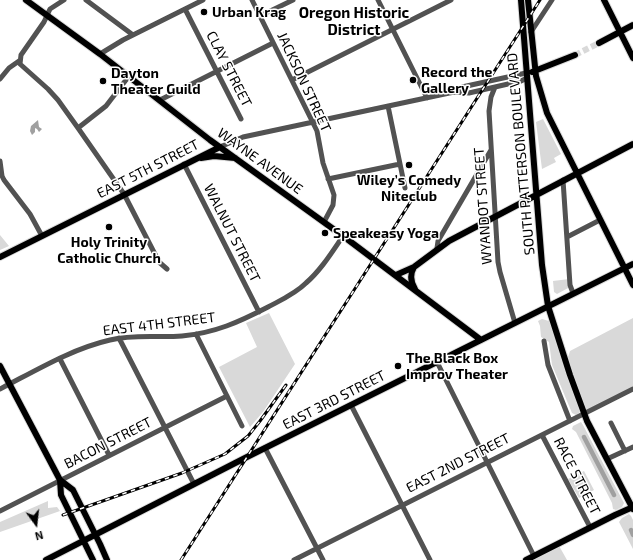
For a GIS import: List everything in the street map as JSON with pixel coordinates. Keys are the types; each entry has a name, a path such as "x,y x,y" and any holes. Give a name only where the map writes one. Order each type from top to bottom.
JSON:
{"main road":[{"name":"WAYNE AVENUE","path":"26,0 100,54 220,147 396,275 481,340"},
{"name":"SOUTH PATTERSON BOULEVARD","path":"521,0 543,274 548,306 584,413 633,508"},
{"name":"SOUTH PATTERSON BOULEVARD","path":"528,0 535,72 549,117 633,284"},
{"path":"604,0 633,58"},
{"path":"599,43 633,25"},
{"name":"EAST 5TH STREET","path":"527,75 575,55"},
{"path":"396,275 414,267 437,248 449,241 633,144"},
{"name":"EAST 5TH STREET","path":"0,257 220,147"},
{"path":"195,159 214,156 237,158"},
{"name":"EAST 3RD STREET","path":"46,560 265,448 633,264"},
{"path":"414,267 411,272 411,280 416,290"},
{"path":"0,366 60,480 61,495 93,560"},
{"path":"60,480 73,490 96,534 107,560"},
{"path":"526,560 590,527 633,508"}],"street":[{"path":"64,0 52,6 44,22 20,55 19,61 22,67 38,79 58,100 78,128 124,194 159,262 167,269"},
{"path":"86,0 133,35"},
{"path":"100,54 133,35 203,0"},
{"name":"JACKSON STREET","path":"252,0 313,122 316,131 334,200 331,210 324,222"},
{"path":"260,16 293,0"},
{"path":"378,0 427,98"},
{"path":"436,0 439,6"},
{"path":"292,80 451,0"},
{"path":"531,32 552,0"},
{"name":"CLAY STREET","path":"186,9 241,119"},
{"path":"160,100 273,43"},
{"path":"0,79 9,68 19,61"},
{"name":"EAST 5TH STREET","path":"220,147 243,137 454,92 469,93 521,81 527,75"},
{"name":"EAST 5TH STREET","path":"454,92 462,87 527,75"},
{"path":"78,128 106,106 129,76"},
{"name":"WYANDOT STREET","path":"495,87 491,97 489,111 495,217 500,272 515,323"},
{"path":"388,106 405,188"},
{"path":"437,248 438,241 492,149"},
{"path":"0,161 4,180 27,209 42,236"},
{"name":"WALNUT STREET","path":"184,164 259,312"},
{"path":"328,179 400,164"},
{"path":"563,180 570,284 573,293"},
{"path":"567,237 600,220"},
{"name":"EAST 4TH STREET","path":"0,389 89,346 119,338 134,336 196,334 217,330 234,324 287,298 305,284 318,271 343,236"},
{"path":"196,334 242,426"},
{"path":"119,338 194,484"},
{"path":"544,341 548,365 570,421"},
{"path":"60,359 109,455"},
{"path":"437,362 534,556"},
{"name":"EAST 2ND STREET","path":"294,560 633,389"},
{"name":"BACON STREET","path":"0,511 227,396"},
{"path":"351,405 430,560"},
{"path":"611,423 625,450"},
{"name":"RACE STREET","path":"542,435 590,527"},
{"path":"607,459 633,447"},
{"path":"265,448 323,560"}],"shaded area":[{"path":"543,119 561,154 554,158 556,162 542,169 536,122"},
{"path":"38,120 39,127 42,129 39,132 35,128 35,132 32,135 30,131 31,126"},
{"path":"0,235 9,246 0,250"},
{"path":"569,279 570,287 557,294 554,292 553,281"},
{"path":"269,313 295,364 263,412 250,427 219,367 257,347 246,323"},
{"path":"633,318 633,389 584,413 566,363 570,351"},
{"path":"542,319 549,321 552,324 563,362 580,409 579,413 576,415 572,413 552,365 549,342 541,337 538,321"},
{"path":"581,422 624,503 622,507 616,510 613,509 612,503 576,432 572,429 573,426"},
{"path":"584,471 594,490 579,498 568,479"},
{"path":"48,501 48,508 57,507 60,511 0,532 0,522"},
{"path":"629,514 633,520 633,549 619,522 622,518"},
{"path":"558,544 567,560 526,560"}],"waterway":[{"path":"584,437 614,495"},
{"path":"631,530 633,535"}],"tunnel":[{"path":"575,55 599,43"}],"railway":[{"path":"181,560 540,0"},
{"path":"63,515 182,473 225,454 248,436 286,385"}],"place":[{"name":"Urban Krag","path":"204,12"},
{"name":"Record the Gallery","path":"413,80"},
{"name":"Dayton Theater Guild","path":"103,81"},
{"name":"Wiley’s Comedy Niteclub","path":"409,165"},
{"name":"Holy Trinity Catholic Church","path":"109,227"},
{"name":"Speakeasy Yoga","path":"325,233"},
{"name":"The Black Box Improv Theater","path":"398,366"}],"district":[{"name":"Oregon Historic District","path":"354,22"}]}
